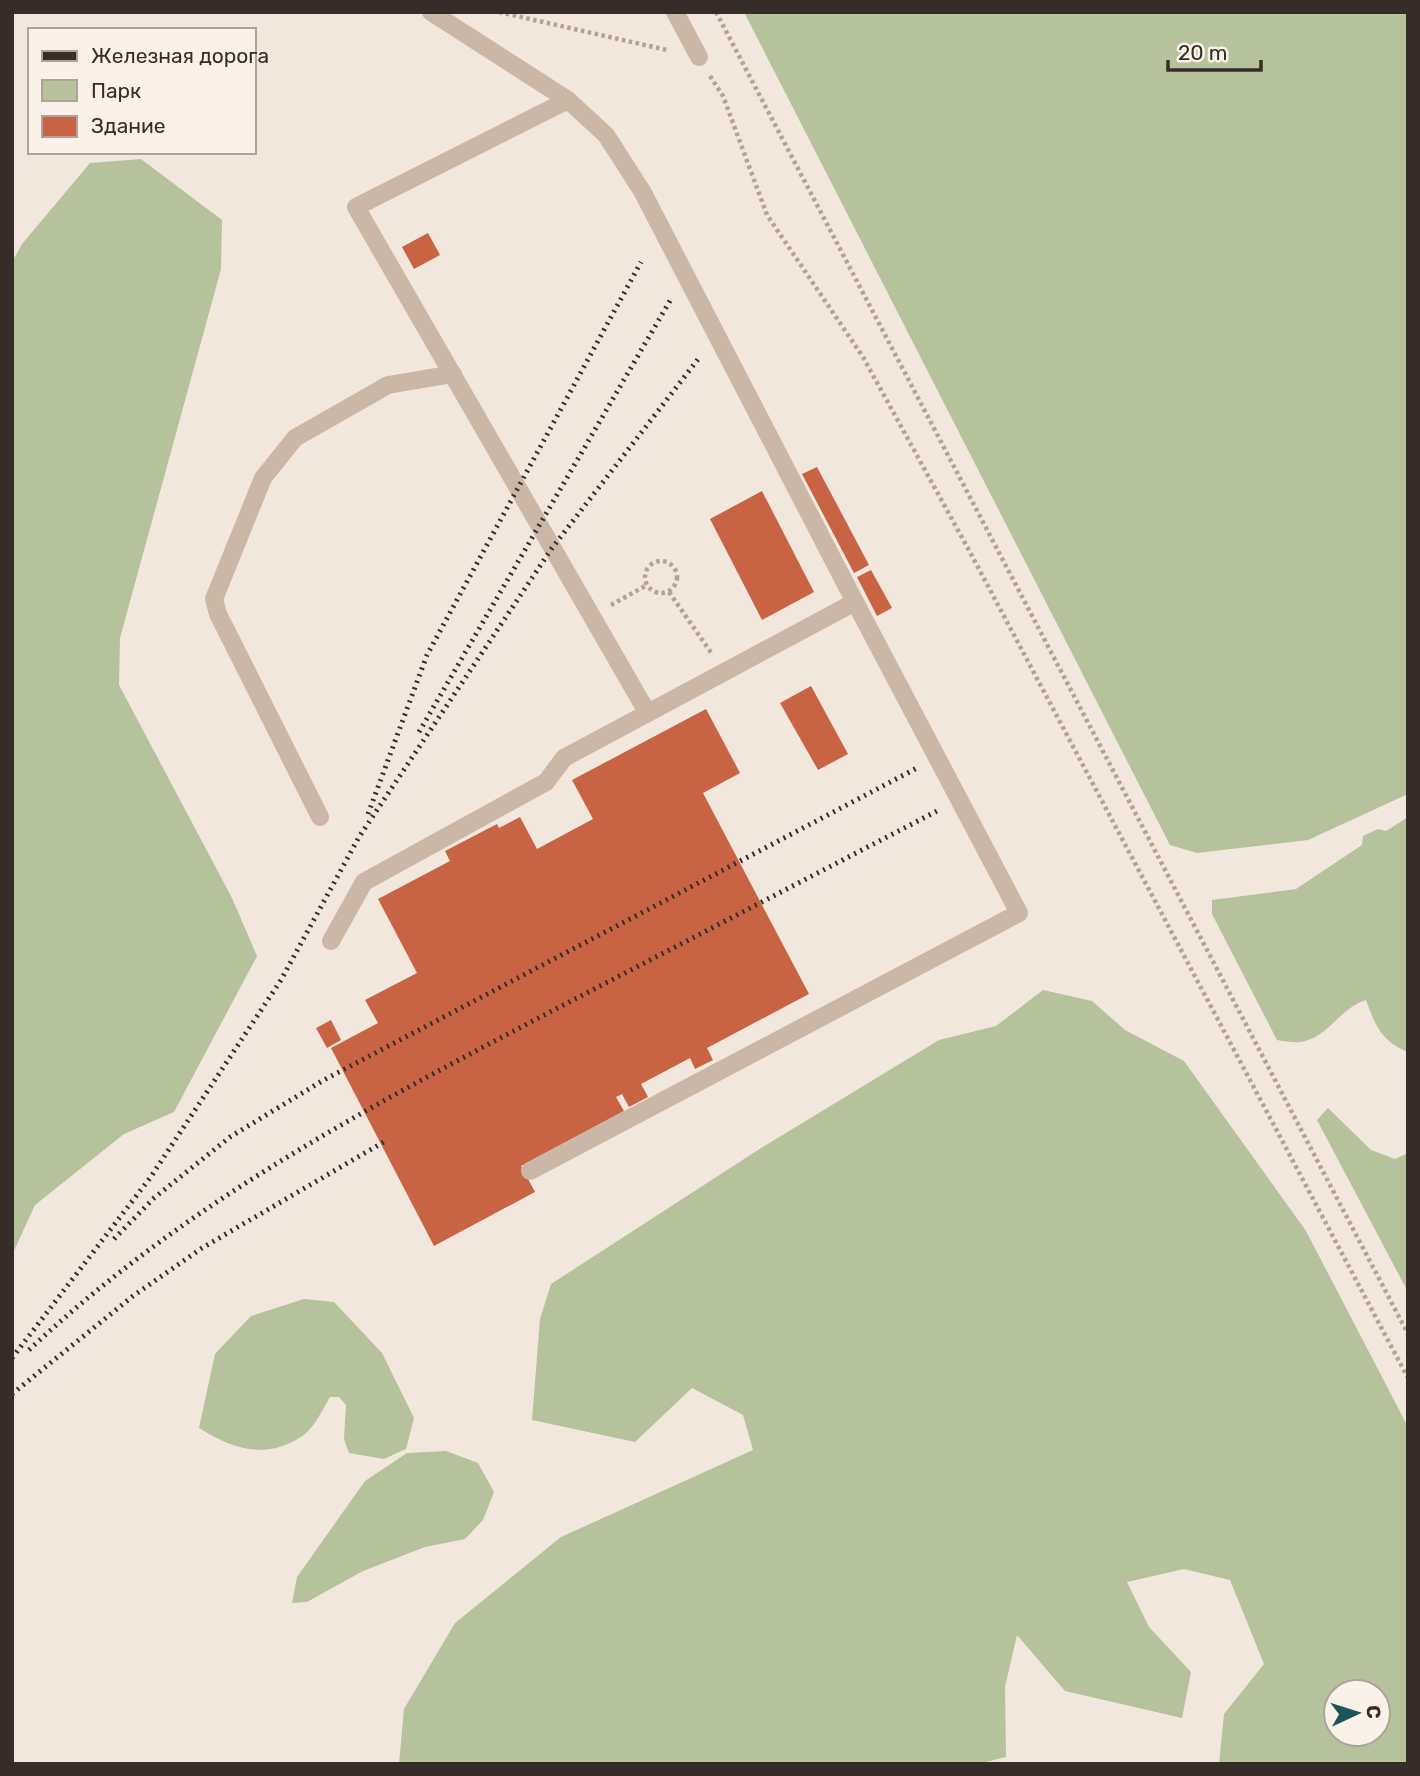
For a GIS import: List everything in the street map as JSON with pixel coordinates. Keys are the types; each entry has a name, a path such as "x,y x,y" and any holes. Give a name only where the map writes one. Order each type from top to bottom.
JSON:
{"lane":[{"path":"431,12 568,100 606,135 642,191 1018,914 530,1171"},
{"path":"675,12 699,57"},
{"path":"568,100 356,207 647,712"},
{"path":"320,817 218,614 214,599 263,478 295,438 388,385 453,374"},
{"path":"331,941 365,882 546,782 564,758 855,602"}],"path":[{"path":"499,12 699,57 723,96 767,215 863,357 1408,1378"},
{"path":"716,12 1408,1334"},
{"path":"665,561 674,567 678,576 669,592 656,593 647,585 645,576 649,566 665,561"},
{"path":"592,616 647,585"},
{"path":"669,592 724,672"}],"green space":[{"path":"744,12 1408,12 1408,794 1308,840 1197,853 1170,845"},
{"path":"141,159 222,220 221,269 120,638 119,685 232,898 257,956 174,1112 124,1134 35,1205 12,1255 12,262 22,244 90,163"},
{"path":"1408,817 1408,1052 1391,1043 1380,1031 1366,1000 1349,1009 1310,1040 1277,1040 1212,914 1212,900 1296,889 1362,845 1363,836 1378,829 1386,831"},
{"path":"1043,990 1092,1001 1125,1030 1184,1061 1306,1231 1408,1427 1408,1764 1219,1764 1224,1714 1264,1664 1230,1580 1184,1569 1127,1582 1149,1627 1191,1672 1182,1718 1065,1691 1017,1635 1005,1687 1006,1757 977,1764 399,1764 404,1709 455,1623 561,1537 753,1450 743,1415 692,1388 635,1442 532,1420 540,1319 551,1284 758,1150 939,1040 996,1026"},
{"path":"1328,1108 1371,1150 1395,1159 1408,1153 1408,1292 1317,1120"},
{"path":"304,1299 334,1302 382,1353 414,1418 406,1449 384,1459 349,1453 344,1439 346,1405 339,1397 330,1397 305,1434 275,1448 262,1450 236,1446 199,1428 215,1354 251,1316"},
{"path":"446,1451 478,1463 494,1492 483,1520 465,1539 425,1547 363,1571 307,1602 292,1603 297,1577 365,1481 407,1453"}],"building":[{"path":"428,233 440,255 414,269 402,247"},
{"path":"817,467 869,565 854,573 802,474"},
{"path":"762,491 814,592 762,620 710,519"},
{"path":"871,570 892,608 877,616 857,577"},
{"path":"811,686 848,754 818,770 780,703"},
{"path":"706,709 740,773 703,793 809,994 707,1048 713,1060 695,1069 690,1058 641,1084 648,1097 629,1107 622,1094 616,1097 624,1111 521,1166 535,1192 434,1246 331,1048 378,1023 365,1000 417,973 378,899 450,861 445,851 497,824 499,828 520,817 537,849 593,819 572,780"},
{"path":"331,1020 341,1040 327,1048 316,1028"}],"railway":[{"path":"368,814 427,655 641,262"},
{"path":"419,732 671,299"},
{"path":"12,1358 150,1178 281,980 359,837 552,548 699,358"},
{"path":"114,1239 154,1198 230,1137 322,1081 917,768"},
{"path":"29,1350 88,1298 149,1250 212,1205 344,1123 481,1048 937,811"},
{"path":"12,1394 133,1296 202,1248 387,1140"}]}
